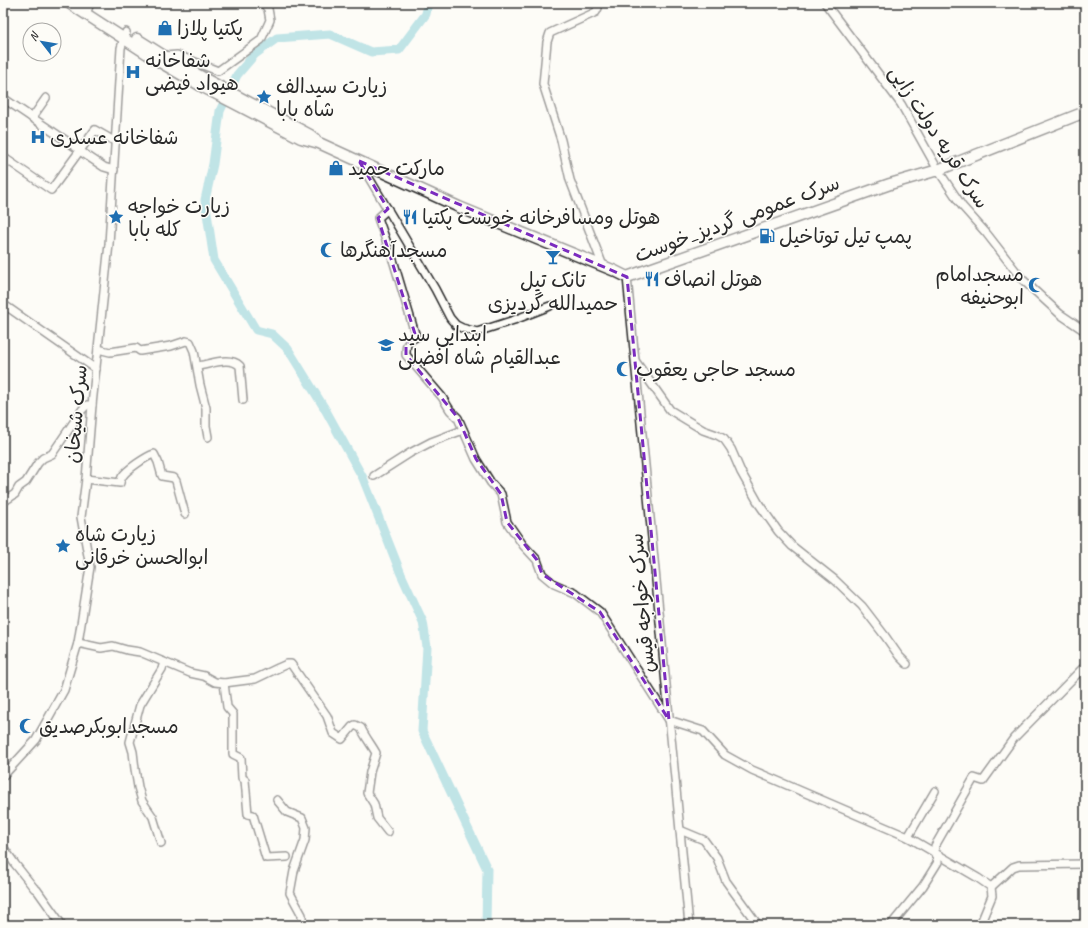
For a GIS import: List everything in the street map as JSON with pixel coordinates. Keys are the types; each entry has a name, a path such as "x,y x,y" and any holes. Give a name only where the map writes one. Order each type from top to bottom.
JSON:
{"highway":[{"name":"سرک عمومی گردیز_خوست","path":"69,3 88,9"},
{"name":"سرک عمومی گردیز_خوست","path":"80,3 160,62 250,108 301,138 319,143 459,207 627,277 890,184 938,170 1085,112"},
{"name":"سرک عمومی گردیز_خوست","path":"125,35 164,56 207,85"}],"street":[{"path":"164,56 177,55 218,71 261,40 270,20 268,9 263,3"},
{"path":"598,3 596,12 550,33 547,42 543,84 561,140 570,180 603,266"},
{"name":"سرک قریه دولت زایی","path":"825,3 902,104 938,170 962,206 987,234 1022,279 1060,314 1085,330"},
{"name":"سرک شیخان","path":"3,776 36,740 64,690 78,643 90,567 81,517 109,244 121,48 125,35"},
{"path":"3,98 102,166 114,170"},
{"path":"32,118 46,98"},
{"path":"3,157 51,190 95,130 116,142"},
{"path":"359,161 435,289 450,318 462,328 477,332 550,306"},
{"path":"388,209 378,218 394,263 416,337 408,341 406,344 406,355 458,418 469,446 479,464 491,483 501,494 507,522 537,560 542,574 554,584 575,593 600,612 669,720 703,731 725,755 752,770 908,837 991,887 992,896 980,925"},
{"name":"سرک خواجه قیس","path":"627,277 689,925"},
{"path":"3,304 96,369"},
{"path":"98,349 110,352 136,348 140,350 190,342 198,366 200,385 206,408 206,426 208,437"},
{"path":"635,360 670,410 703,430 724,439 731,448 741,472 759,504 778,531 792,546 836,580 862,606 899,656 907,664"},
{"path":"198,366 229,361 238,364 240,366 243,400"},
{"path":"3,502 26,482 43,458 52,454 82,410 87,405 92,405"},
{"path":"374,476 410,453 431,442 463,430"},
{"path":"86,479 120,483 122,477 131,468 150,455 154,454 162,476 174,478 176,481 185,514"},
{"path":"78,643 101,648 113,646 140,652 190,673 204,676 215,682 224,683 255,679 287,664 291,664 327,716 333,733 342,739 355,725 361,728 376,753 370,772 367,793 374,804 377,818 388,832"},
{"path":"161,843 153,817 142,801 130,742 140,705 162,669 164,662"},
{"path":"891,925 923,886 938,862 935,854 935,846 974,778 983,781 1014,738 1082,669 1085,671"},
{"path":"224,683 226,707 233,714 233,754 241,758 242,778 245,780 248,814 253,816 266,858 288,857"},
{"path":"908,837 935,791"},
{"path":"277,800 287,812 302,818 306,828 303,846 294,871 290,893 302,915 302,925"},
{"path":"680,830 704,840 717,858 726,881 758,925"},
{"path":"3,847 62,925"},
{"path":"991,887 1013,867 1019,865 1085,864"}],"highlighted area":[{"path":"359,161 627,277 669,720 600,612 542,574 537,560 507,522 501,494 476,459 458,418 406,355 406,344 416,337 378,218 388,209"}],"waterway":[{"path":"428,3 426,14 399,50 371,52 330,34 277,38 255,54 237,75 220,111 213,164 205,200 214,260 256,330 272,334 288,349 325,409 363,478 401,574 423,622 427,647 422,731 487,869 486,925"}],"place":[{"name":"پکتیا پلازا","path":"165,28"},
{"name":"شفاخانه هیواد فیضی","path":"133,72"},
{"name":"زیارت سیدالف شاه بابا","path":"264,97"},
{"name":"شفاخانه عسکری","path":"38,137"},
{"name":"مارکت حمید","path":"336,168"},
{"name":"زیارت خواجه کله بابا","path":"116,217"},
{"name":"هوتل ومسافرخانه خوست پکتیا","path":"410,217"},
{"name":"پمپ تیل توتاخیل","path":"767,236"},
{"name":"مسجدآهنگرها","path":"328,250"},
{"name":"تانک تیل حمیدالله گردیزی","path":"553,257"},
{"name":"هوتل انصاف","path":"652,279"},
{"name":"مسجدامام ابوحنیفه","path":"1036,285"},
{"name":"ابتدایی سید عبدالقیام شاه افضلی","path":"386,345"},
{"name":"مسجد حاجی یعقوب","path":"624,369"},
{"name":"زیارت شاه ابوالحسن خرقانی","path":"63,546"},
{"name":"مسجدابوبکرصدیق","path":"27,726"}]}
